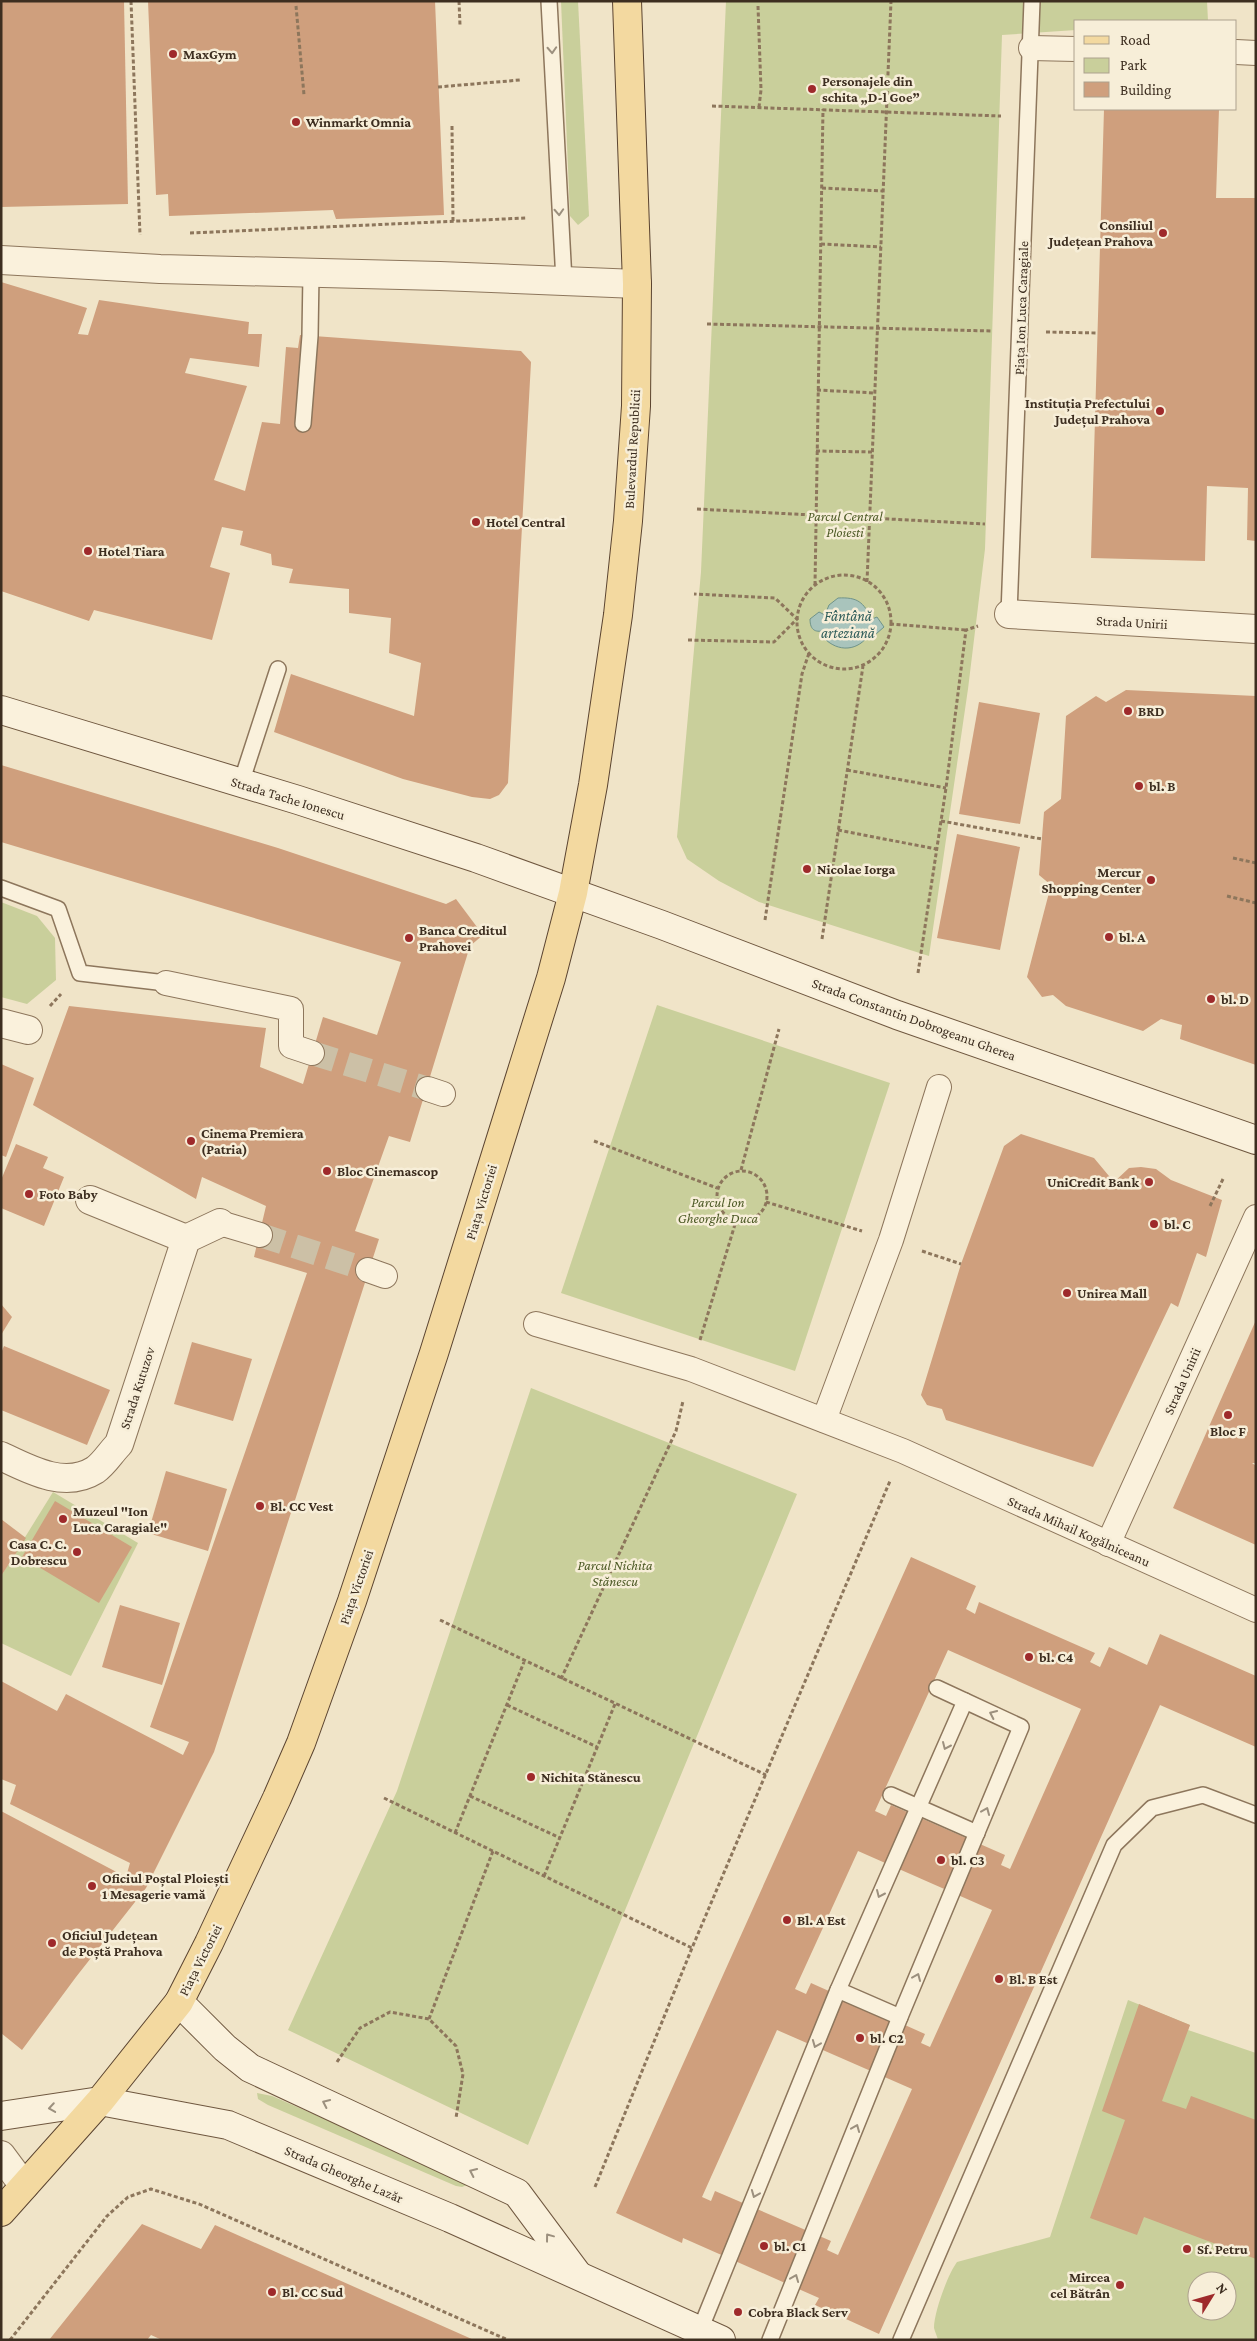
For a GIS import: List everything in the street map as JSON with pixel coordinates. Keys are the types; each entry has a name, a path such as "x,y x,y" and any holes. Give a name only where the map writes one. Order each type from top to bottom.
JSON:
{"main road":[{"name":"Bulevardul Republicii","path":"573,893 612,653 628,521 636,406 637,284 627,1"},
{"path":"1,260 311,274 440,276 637,284"},
{"name":"Strada Unirii","path":"1009,614 1256,629"},
{"name":"Strada Tache Ionescu","path":"1,710 241,783 438,846 573,893"},
{"name":"Strada Constantin Dobrogeanu Gherea","path":"573,893 897,1015 1256,1140"},
{"name":"Piața Victoriei","path":"1,2212 100,2101 179,2002 214,1935 278,1798 301,1742 349,1610 434,1353 551,978 573,893"},
{"path":"1,1023 28,1030"},
{"path":"90,1200 186,1239 220,1223"},
{"name":"Strada Kutuzov","path":"1,1456 33,1472 72,1479 96,1469 118,1444 186,1239"},
{"name":"Strada Gheorghe Lazăr","path":"179,2002 218,2042 250,2068 517,2193 579,2276"},
{"name":"Strada Gheorghe Lazăr","path":"1,2116 100,2101 228,2125 450,2218 710,2335"},
{"path":"1,2155 24,2186"}],"street":[{"path":"1031,48 1074,49"},
{"path":"1237,52 1256,52"},
{"path":"166,983 291,1009 291,1046 312,1053"},
{"path":"824,1420 891,1240 939,1088"},
{"name":"Strada Unirii","path":"1108,1544 1256,1217"},
{"path":"220,1223 260,1235"},
{"name":"Strada Mihail Kogălniceanu","path":"536,1324 691,1369 903,1451 1256,1610"}],"lane":[{"path":"550,1 564,281"},
{"name":"Piața Ion Luca Caragiale","path":"1009,614 1032,1"},
{"path":"303,424 310,336 311,274"},
{"path":"241,783 278,669"},
{"path":"1,888 58,909 80,973 166,983"},
{"path":"770,2340 900,2017 1021,1727 937,1688"},
{"path":"710,2335 838,1990 965,1701"},
{"path":"901,2340 1114,1845 1152,1808 1203,1794 1256,1815"},
{"path":"891,1795 977,1833"},
{"path":"838,1990 900,2017"}],"path":[{"path":"131,1 140,236 149,235"},
{"path":"459,1 460,25"},
{"path":"867,582 874,452 891,1"},
{"path":"296,6 304,95"},
{"path":"758,6 761,90 759,107"},
{"path":"438,87 520,80"},
{"path":"712,106 1028,117"},
{"path":"815,585 814,515 823,109"},
{"path":"452,126 454,221"},
{"path":"822,188 883,191"},
{"path":"189,233 526,218"},
{"path":"821,244 881,247"},
{"path":"707,324 1098,333"},
{"path":"817,390 875,393"},
{"path":"816,451 874,452"},
{"path":"697,509 1013,525"},
{"path":"840,575 854,576 867,582 878,590 886,602 890,617 890,632 884,646 878,654 862,666 845,669 831,668 819,662 802,643 797,619 799,606 815,585 826,579 840,575"},
{"path":"694,594 775,598 797,619"},
{"path":"890,624 966,630 1009,614"},
{"path":"688,640 774,642 797,619"},
{"path":"918,973 946,788 966,630"},
{"path":"765,920 802,674 809,653"},
{"path":"822,939 862,666"},
{"path":"847,770 946,788"},
{"path":"941,821 1042,839"},
{"path":"838,830 936,849"},
{"path":"1233,858 1256,863"},
{"path":"1226,896 1256,903"},
{"path":"28,1030 80,973"},
{"path":"740,1170 779,1029"},
{"path":"594,1141 717,1188"},
{"path":"740,1170 756,1174 766,1187 766,1202 758,1216 751,1220 736,1221 722,1212 718,1204 717,1188 726,1175 740,1170"},
{"path":"1210,1206 1223,1179"},
{"path":"561,1679 676,1431 691,1369 736,1221"},
{"path":"595,2186 692,1948 903,1451"},
{"path":"440,1620 524,1662 766,1775"},
{"path":"456,1833 524,1662"},
{"path":"544,1876 615,1704"},
{"path":"507,1705 597,1747"},
{"path":"470,1796 560,1838"},
{"path":"384,1798 692,1948"},
{"path":"428,2019 493,1851"},
{"path":"337,2062 360,2028 390,2012 428,2019 456,2046 463,2074 456,2118"},
{"path":"10,2340 107,2216 128,2198 151,2189 199,2204 508,2340"}],"green space":[{"path":"561,1 578,1 589,216 578,225 570,216"},
{"name":"Parcul Central Ploiesti","path":"726,1 1207,1 1208,20 1074,20 1074,30 1002,35 985,549 968,689 929,956 759,902 719,881 687,859 677,837 701,572"},
{"path":"1,902 37,916 55,938 56,980 27,1004 1,997"},
{"name":"Parcul Ion Gheorghe Duca","path":"657,1005 890,1083 795,1371 561,1293"},
{"name":"Parcul Nichita Stănescu","path":"531,1388 797,1494 528,2145 288,2030 397,1791"},
{"path":"53,1492 138,1543 71,1676 1,1643 1,1576"},
{"path":"1128,2000 1190,2025 1188,2030 1256,2053 1256,2340 938,2340 934,2328 936,2313 946,2284 957,2262 1050,2237"},
{"path":"257,2093 272,2096 458,2177 467,2185 462,2187 456,2186 268,2105 258,2099"}],"water":[{"name":"Fântână arteziană","path":"838,598 850,598 859,602 866,608 872,619 877,617 884,627 876,634 871,631 862,642 851,648 832,644 826,640 826,630 812,629 810,619 819,612 825,615 829,605"}],"building":[{"path":"1,1 124,1 128,204 1,207"},
{"name":"Winmarkt Omnia","path":"148,1 435,1 444,215 336,219 333,210 169,216 168,194 156,195"},
{"path":"1104,110 1219,110 1216,198 1256,198 1256,541 1247,540 1248,488 1207,486 1205,561 1091,558"},
{"path":"1,282 87,308 78,334 88,335 99,300 249,322 248,334 262,334 259,367 190,358 185,373 247,386 214,480 245,491 262,422 280,424 286,347 298,348 300,335 521,351 531,362 508,783 499,795 490,799 472,797 403,779 274,732 291,674 414,716 421,663 389,653 391,618 349,613 349,589 289,583 293,569 272,565 271,554 240,545 243,531 222,527 210,567 230,573 212,640 94,610 89,621 1,591"},
{"name":"Mercur Shopping Center","path":"1126,690 1256,696 1256,1065 1180,1039 1182,1025 1161,1019 1143,1031 1066,1006 1053,995 1042,997 1027,977 1051,885 1039,875 1044,812 1061,799 1066,716 1096,696 1106,702"},
{"path":"979,702 1040,713 1020,824 959,814"},
{"path":"1,765 278,848 446,904 456,899 483,935 470,946 410,1142 389,1136 355,1231 379,1239 214,1752 146,1888 22,2050 1,2033 1,1811 126,1877 130,1863 10,1804 16,1785 1,1779 1,1681 57,1711 66,1694 183,1755 189,1742 150,1727 307,1273 254,1257 266,1206 202,1177 196,1199 33,1105 69,1006 266,1028 260,1067 303,1084 323,1017 377,1035 401,962 1,842"},
{"path":"957,834 1020,847 1000,950 937,938"},
{"path":"1,1064 34,1078 6,1157 1,1155"},
{"name":"Unirea Mall","path":"1021,1134 1094,1158 1114,1182 1129,1168 1156,1169 1171,1180 1222,1200 1206,1257 1197,1253 1178,1307 1171,1303 1093,1467 946,1420 942,1409 927,1405 921,1395 961,1264 1004,1146"},
{"name":"Foto Baby","path":"16,1144 48,1157 43,1168 64,1177 44,1226 1,1208 1,1180"},
{"path":"1,1304 12,1317 1,1335"},
{"name":"Bloc F","path":"1256,1320 1256,1463 1252,1463 1256,1466 1256,1545 1173,1508"},
{"path":"192,1342 252,1359 233,1421 174,1404"},
{"path":"4,1346 110,1390 87,1445 1,1410 1,1353"},
{"path":"166,1471 227,1489 208,1551 148,1533"},
{"name":"Casa C. C. Dobrescu","path":"55,1501 132,1547 99,1603 22,1557"},
{"path":"1,1519 26,1538 1,1576"},
{"path":"911,1557 976,1586 966,1609 975,1614 979,1602 1095,1653 1090,1662 1100,1667 1109,1647 1147,1665 1160,1634 1256,1676 1256,1747 1160,1705 879,2334 815,2305 819,2298 683,2238 682,2243 616,2213","holes":["948,1650 1081,1709 1010,1869 1001,1865 1005,1855 891,1805 886,1816 875,1811","858,1851 992,1910 930,2047 921,2043 925,2034 811,1983 806,1994 795,1989","777,2030 912,2089 838,2255 827,2250 831,2241 715,2191 711,2201 702,2197"]},
{"path":"120,1605 180,1623 162,1685 102,1667"},
{"path":"1139,2004 1190,2025 1162,2101 1186,2109 1191,2096 1256,2120 1256,2259 1144,2217 1137,2235 1090,2218 1125,2120 1102,2111"},
{"name":"Bl. CC Sud","path":"142,2224 201,2249 215,2225 474,2340 162,2340 151,2335 147,2340 49,2340"}],"tunnel":[{"path":"312,1053 428,1089"},
{"path":"260,1235 368,1270"}],"place":[{"name":"MaxGym","path":"173,54"},
{"name":"Personajele din schita „D-l Goe”","path":"812,89"},
{"name":"Winmarkt Omnia","path":"296,122"},
{"name":"Consiliul Județean Prahova","path":"1163,233"},
{"name":"Instituția Prefectului Județul Prahova","path":"1160,411"},
{"name":"Hotel Central","path":"476,522"},
{"name":"Hotel Tiara","path":"88,551"},
{"name":"BRD","path":"1128,711"},
{"name":"bl. B","path":"1139,786"},
{"name":"Nicolae Iorga","path":"807,869"},
{"name":"Mercur Shopping Center","path":"1151,880"},
{"name":"bl. A","path":"1109,937"},
{"name":"Banca Creditul Prahovei","path":"409,938"},
{"name":"bl. D","path":"1211,999"},
{"name":"Cinema Premiera (Patria)","path":"191,1141"},
{"name":"Bloc Cinemascop","path":"327,1171"},
{"name":"UniCredit Bank","path":"1149,1182"},
{"name":"Foto Baby","path":"29,1194"},
{"name":"bl. C","path":"1154,1224"},
{"name":"Unirea Mall","path":"1067,1293"},
{"name":"Bloc F","path":"1228,1415"},
{"name":"Bl. CC Vest","path":"260,1506"},
{"name":"Muzeul \"Ion Luca Caragiale\"","path":"63,1519"},
{"name":"Casa C. C. Dobrescu","path":"77,1552"},
{"name":"bl. C4","path":"1029,1657"},
{"name":"Nichita Stănescu","path":"531,1777"},
{"name":"bl. C3","path":"941,1860"},
{"name":"Oficiul Poștal Ploiești 1 Mesagerie vamă","path":"92,1886"},
{"name":"Bl. A Est","path":"787,1920"},
{"name":"Oficiul Județean de Poștă Prahova","path":"52,1943"},
{"name":"Bl. B Est","path":"999,1979"},
{"name":"bl. C2","path":"860,2038"},
{"name":"bl. C1","path":"764,2246"},
{"name":"Sf. Petru","path":"1187,2249"},
{"name":"Mircea cel Bătrân","path":"1120,2285"},
{"name":"Bl. CC Sud","path":"272,2292"},
{"name":"Cobra Black Serv","path":"738,2312"}]}
